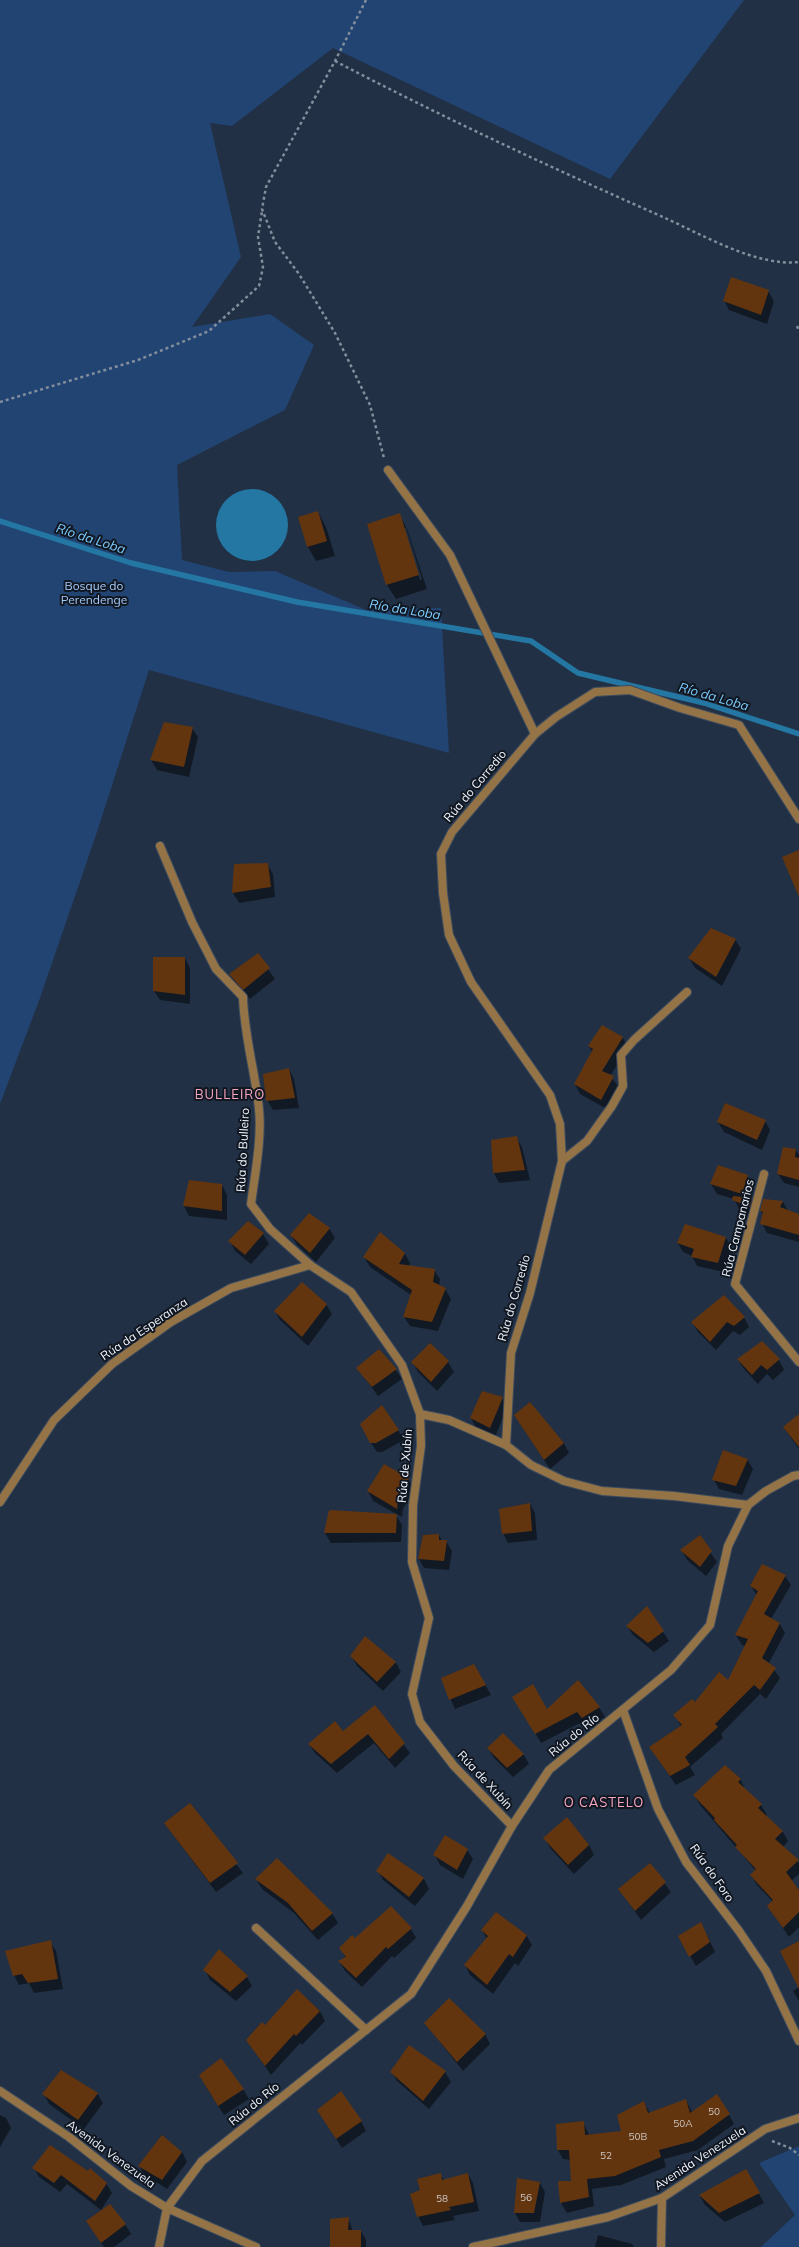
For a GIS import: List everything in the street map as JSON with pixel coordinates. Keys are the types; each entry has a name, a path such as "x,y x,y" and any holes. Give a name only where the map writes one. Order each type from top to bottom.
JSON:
{"street":[{"path":"388,470 450,555 535,734"},
{"name":"Rúa do Corredio","path":"506,1445 511,1353 530,1293 562,1161 560,1124 550,1096 471,982 449,935 443,893 441,854 452,832 535,734 556,717 595,692 630,690 680,708 739,725 799,819"},
{"name":"Rúa do Bulleiro","path":"160,846 192,922 216,969 243,997 244,1023 259,1110 256,1168 251,1204 270,1228 310,1265 351,1292 402,1365 420,1414"},
{"path":"562,1161 587,1141 612,1106 623,1086 621,1055 634,1040 687,992"},
{"name":"Rúa Campanarios","path":"764,1174 735,1284 799,1362"},
{"name":"Rúa da Esperanza","path":"0,1502 54,1420 112,1364 171,1322 232,1288 310,1265"},
{"name":"Rúa de Xubín","path":"512,1826 454,1766 420,1722 412,1694 429,1618 412,1562 413,1505 421,1446 420,1414 449,1420 506,1445 531,1465 564,1481 602,1491 674,1496 748,1505"},
{"name":"Rúa do Río","path":"167,2208 202,2161 411,1994 467,1906 512,1826 549,1770 671,1670 710,1625 728,1546 748,1505 766,1491 793,1476 799,1475"},
{"name":"Rúa do Foro","path":"623,1710 658,1809 686,1862 739,1931 766,1971 799,2041"},
{"path":"256,1928 366,2030"},
{"name":"Avenida Venezuela","path":"0,2091 69,2137 131,2186 167,2208 256,2247"},
{"name":"Avenida Venezuela","path":"473,2247 608,2217 662,2198 765,2129 799,2118"},
{"path":"661,2247 662,2198"},
{"path":"159,2247 167,2208"}],"path":[{"path":"0,402 138,360 209,331 259,286 263,267 258,237 266,187 335,61 366,0"},
{"path":"335,61 406,99 633,204 745,253 785,263 799,262"},
{"path":"262,209 275,242 299,274 335,333 367,398 388,470"},
{"path":"797,326 799,331"},
{"path":"757,2135 790,2148 799,2155"}],"green space":[{"name":"Bosque do Perendenge","path":"0,0 744,0 610,179 333,48 232,126 210,123 241,257 192,327 270,314 314,345 285,410 177,465 182,560 229,572 275,571 366,610 441,608 449,753 149,670 97,832 40,998 0,1104"},
{"path":"799,2146 799,2247 761,2247 795,2215 759,2163"}],"shaded area":[{"path":"245,489 259,489 266,491 278,499 286,511 288,525 286,539 278,551 266,559 259,561 245,561 238,559 226,551 218,539 216,532 216,518 218,511 226,499 238,491"}],"building":[{"path":"731,277 769,290 761,315 723,301"},
{"path":"318,511 327,541 307,547 298,517"},
{"path":"400,513 419,575 386,585 367,524"},
{"path":"164,722 193,727 184,767 150,760"},
{"path":"799,850 799,897 782,857"},
{"path":"268,863 271,887 232,893 234,864"},
{"path":"711,928 736,939 716,977 688,958"},
{"path":"258,953 270,968 243,990 229,974"},
{"path":"153,957 185,957 185,995 153,991"},
{"path":"602,1025 623,1037 602,1071 614,1076 601,1100 574,1084 593,1049 588,1046"},
{"path":"289,1068 295,1098 266,1101 263,1074"},
{"path":"725,1103 766,1120 757,1140 717,1122"},
{"path":"517,1136 525,1170 493,1173 491,1140"},
{"path":"783,1147 796,1149 795,1157 799,1158 799,1180 777,1174"},
{"path":"718,1165 748,1175 742,1194 710,1184"},
{"path":"189,1180 222,1184 222,1211 183,1206"},
{"path":"733,1196 752,1198 750,1207 732,1200"},
{"path":"763,1199 783,1201 780,1207 799,1214 799,1235 760,1224 763,1212 760,1211"},
{"path":"309,1213 330,1228 310,1253 290,1235"},
{"path":"248,1221 264,1233 245,1255 228,1241"},
{"path":"685,1224 726,1237 718,1263 691,1257 694,1249 677,1243"},
{"path":"380,1232 405,1253 399,1264 435,1269 433,1282 446,1288 432,1322 403,1317 412,1290 363,1257"},
{"path":"302,1282 327,1304 302,1337 274,1311"},
{"path":"724,1295 745,1317 734,1326 727,1322 710,1342 691,1322"},
{"path":"762,1341 780,1359 767,1370 761,1365 752,1375 737,1359"},
{"path":"430,1343 449,1361 431,1382 411,1362"},
{"path":"379,1349 397,1369 372,1387 356,1368"},
{"path":"482,1391 503,1397 490,1428 470,1418"},
{"path":"530,1402 564,1443 544,1460 514,1415"},
{"path":"382,1405 399,1430 376,1443 370,1443 360,1424"},
{"path":"799,1414 799,1447 783,1427"},
{"path":"723,1450 748,1459 736,1486 712,1480"},
{"path":"384,1464 409,1478 398,1499 397,1509 367,1491"},
{"path":"530,1503 532,1531 502,1534 499,1509"},
{"path":"329,1510 397,1514 396,1533 324,1533"},
{"path":"439,1534 439,1540 447,1540 444,1561 418,1559 423,1535"},
{"path":"700,1535 712,1551 700,1567 680,1550"},
{"path":"762,1564 786,1575 764,1614 780,1623 762,1658 776,1668 760,1690 754,1685 715,1724 718,1727 685,1757 690,1765 670,1776 649,1747 682,1725 673,1715 692,1699 695,1702 719,1672 728,1680 748,1639 735,1635 758,1591 750,1586"},
{"path":"647,1606 664,1631 648,1643 626,1626"},
{"path":"365,1636 396,1662 377,1682 350,1656"},
{"path":"474,1664 486,1685 449,1700 441,1678"},
{"path":"578,1680 600,1707 582,1718 577,1712 535,1734 512,1697 533,1684 547,1709"},
{"path":"375,1705 405,1743 389,1759 368,1734 331,1764 308,1744 335,1721 343,1731"},
{"path":"503,1733 524,1754 507,1768 487,1748"},
{"path":"725,1765 741,1779 738,1782 762,1804 758,1808 783,1831 775,1839 799,1860 786,1872 799,1890 799,1912 783,1928 767,1906 773,1900 750,1875 756,1869 735,1847 737,1845 714,1820 715,1818 693,1795"},
{"path":"190,1803 238,1863 210,1883 164,1823"},
{"path":"567,1817 589,1845 568,1865 543,1838"},
{"path":"445,1835 468,1849 457,1870 433,1855"},
{"path":"388,1853 424,1878 409,1897 376,1871"},
{"path":"277,1858 333,1913 312,1931 288,1903 255,1879"},
{"path":"650,1863 666,1882 635,1911 618,1889"},
{"path":"391,1906 412,1928 388,1949 386,1947 356,1978 338,1961 346,1957 339,1948 352,1935 355,1938"},
{"path":"496,1912 527,1935 513,1957 509,1954 487,1985 464,1965 488,1936 481,1930"},
{"path":"701,1922 710,1942 689,1957 678,1936"},
{"path":"51,1940 58,1979 28,1983 22,1974 13,1976 5,1951"},
{"path":"799,1941 799,1989 780,1951"},
{"path":"219,1949 248,1976 230,1992 203,1970"},
{"path":"297,1989 320,2011 296,2036 294,2034 265,2066 246,2040 262,2022 265,2025"},
{"path":"449,1998 486,2034 457,2062 424,2023"},
{"path":"409,2045 446,2071 423,2101 390,2072"},
{"path":"221,2058 244,2089 218,2106 199,2075"},
{"path":"61,2070 98,2093 78,2120 42,2094"},
{"path":"341,2091 362,2121 336,2139 317,2110"},
{"path":"717,2094 730,2114 693,2141 659,2150 661,2157 615,2176 587,2179 589,2197 560,2203 558,2181 571,2181 569,2150 557,2150 556,2124 584,2121 585,2135 621,2131 617,2115 644,2101 648,2113 686,2099 690,2113"},
{"path":"162,2135 182,2152 162,2180 138,2166"},
{"path":"50,2145 88,2171 90,2168 107,2183 95,2201 61,2175 54,2183 32,2168"},
{"path":"746,2169 760,2193 719,2213 699,2195"},
{"path":"441,2173 442,2180 468,2173 474,2202 449,2207 451,2210 417,2217 410,2194 420,2190 417,2179"},
{"path":"517,2178 540,2182 534,2213 514,2213"},
{"path":"110,2204 126,2224 101,2243 86,2221"},
{"path":"349,2217 348,2230 361,2230 361,2247 330,2247 330,2219"}],"waterway":[{"name":"Río da Loba","path":"0,521 131,563 297,602 531,641 578,673 704,703 799,734"}],"district":[{"name":"BULLEIRO","path":"230,1094"},
{"name":"O CASTELO","path":"604,1802"}]}
